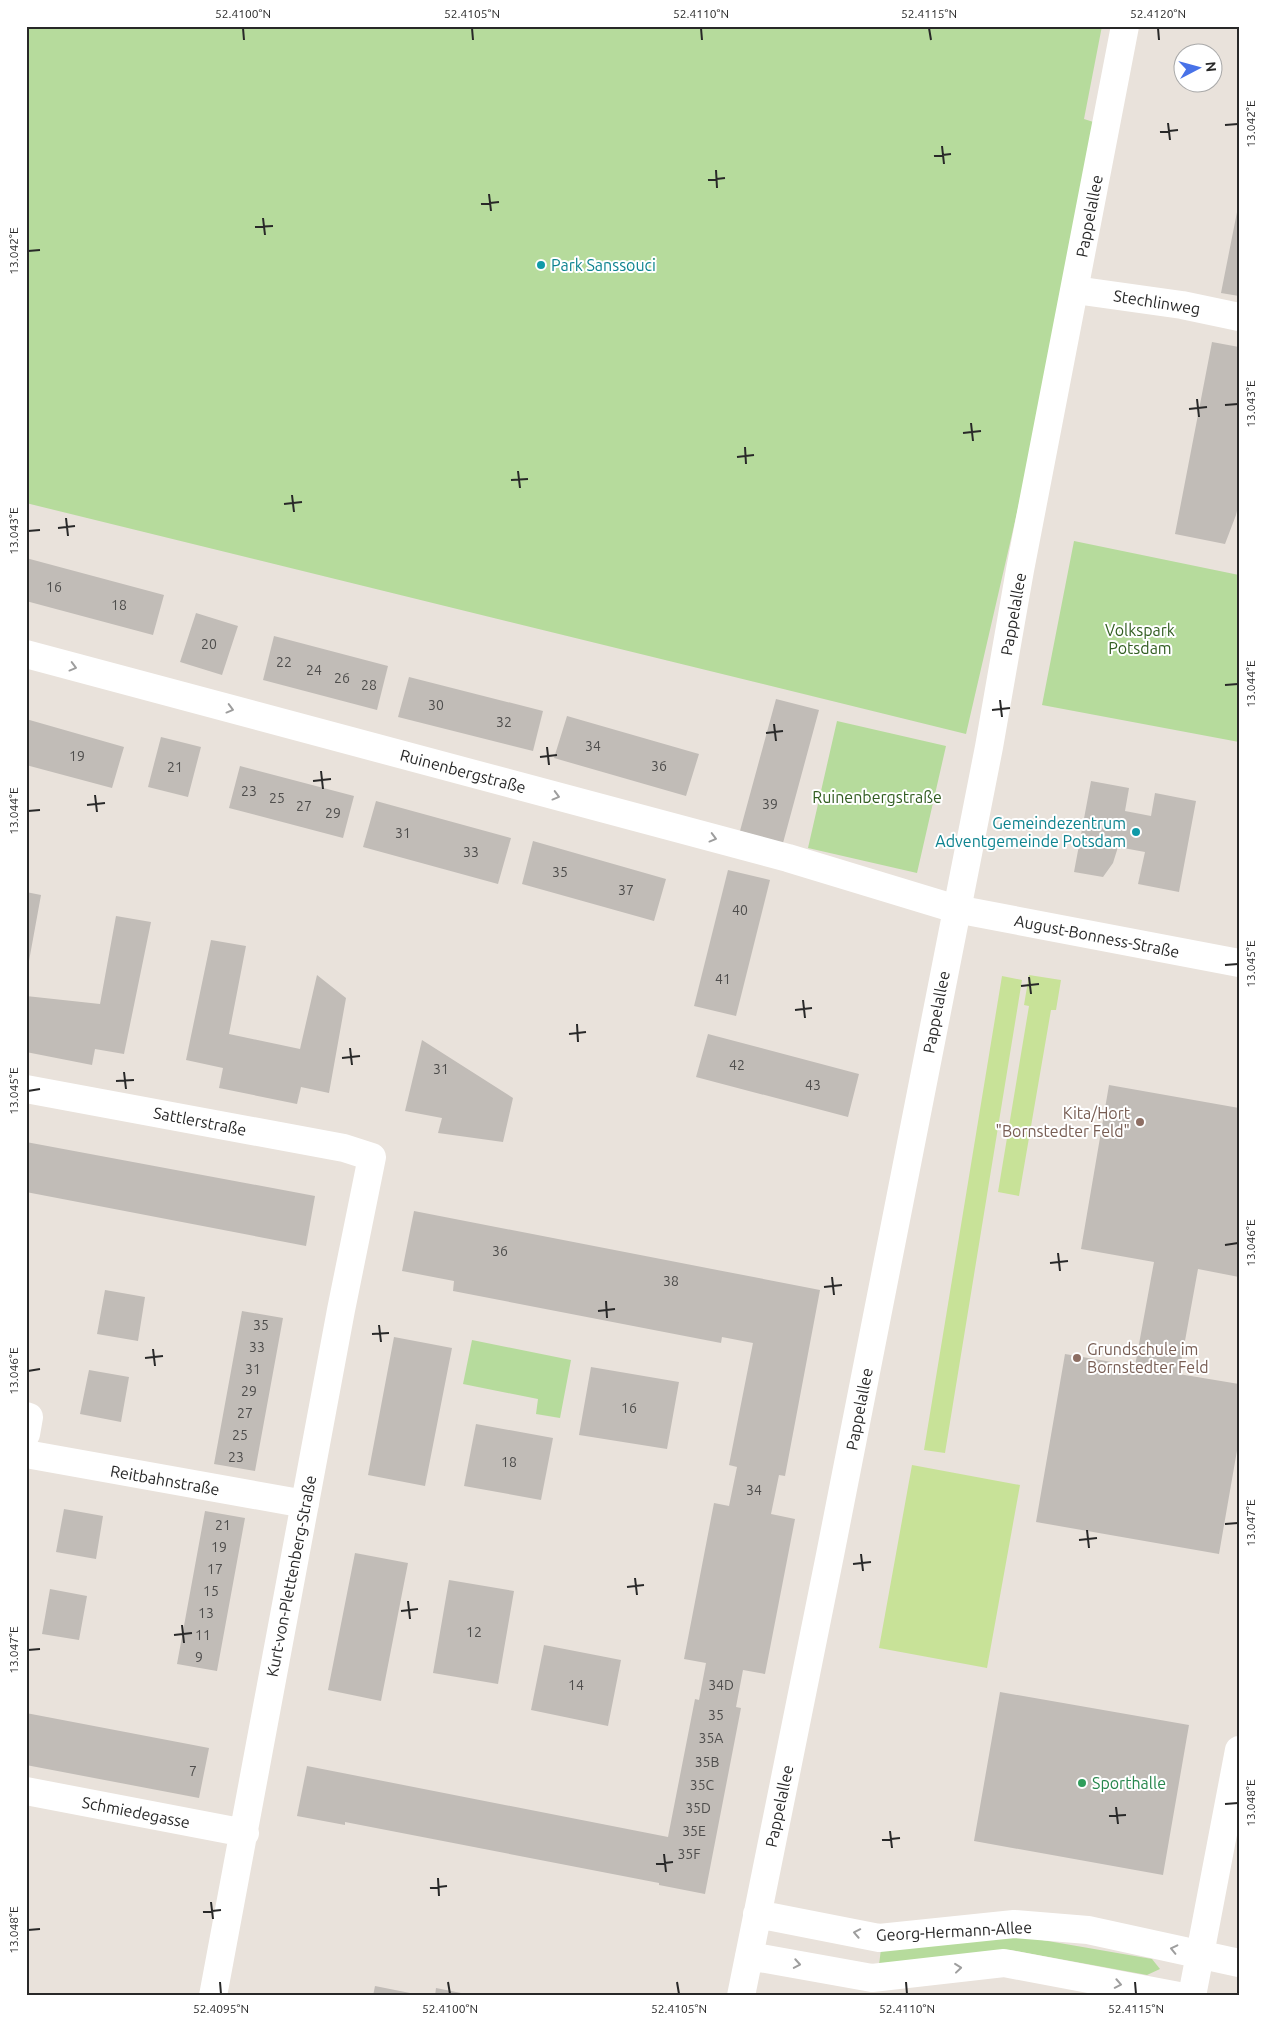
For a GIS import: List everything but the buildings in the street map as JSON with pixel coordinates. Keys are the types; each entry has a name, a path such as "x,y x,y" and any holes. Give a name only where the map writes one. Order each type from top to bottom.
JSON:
{"street":[{"name":"Pappelallee","path":"741,1996 991,739 1020,570 1124,26"},
{"name":"Stechlinweg","path":"1075,290 1182,305 1239,316"},
{"name":"Ruinenbergstraße","path":"26,654 788,858 956,910"},
{"name":"August-Bonness-Straße","path":"956,910 1239,963"},
{"name":"Sattlerstraße","path":"26,1089 335,1146 372,1157"},
{"name":"Kurt-von-Plettenberg-Straße","path":"213,1996 372,1157"},
{"path":"26,1416 29,1417 26,1434"},
{"name":"Reitbahnstraße","path":"26,1454 305,1504"},
{"path":"1192,1996 1239,1750"},
{"name":"Schmiedegasse","path":"26,1791 245,1833"},
{"name":"Georg-Hermann-Allee","path":"757,1914 879,1938 1014,1924 1088,1930 1239,1963"},
{"path":"749,1956 872,1978 1004,1963 1179,1996"}],"green space":[{"name":"Park Sanssouci","path":"26,26 1102,26 1084,119 1106,126 966,734 26,503"},
{"name":"Volkspark Potsdam","path":"1074,541 1239,575 1239,742 1042,705"},
{"name":"Ruinenbergstraße","path":"837,721 946,746 917,873 808,848"},
{"path":"1029,975 1061,980 1056,1010 1051,1010 1019,1196 998,1192 1029,1006 1024,1005"},
{"path":"1002,976 1022,980 945,1453 924,1450"},
{"path":"472,1340 571,1360 560,1418 536,1414 538,1399 463,1384"},
{"path":"912,1465 1020,1485 987,1668 879,1648"},
{"path":"1013,1935 1152,1959 1160,1969 1147,1975 1011,1950 879,1965 881,1949"}],"place":[{"name":"Park Sanssouci","path":"541,265"},
{"name":"Gemeindezentrum Adventgemeinde Potsdam","path":"1136,832"},
{"name":"Kita/Hort \"Bornstedter Feld\"","path":"1140,1122"},
{"name":"Grundschule im Bornstedter Feld","path":"1077,1358"},
{"name":"Sporthalle","path":"1082,1783"}]}
